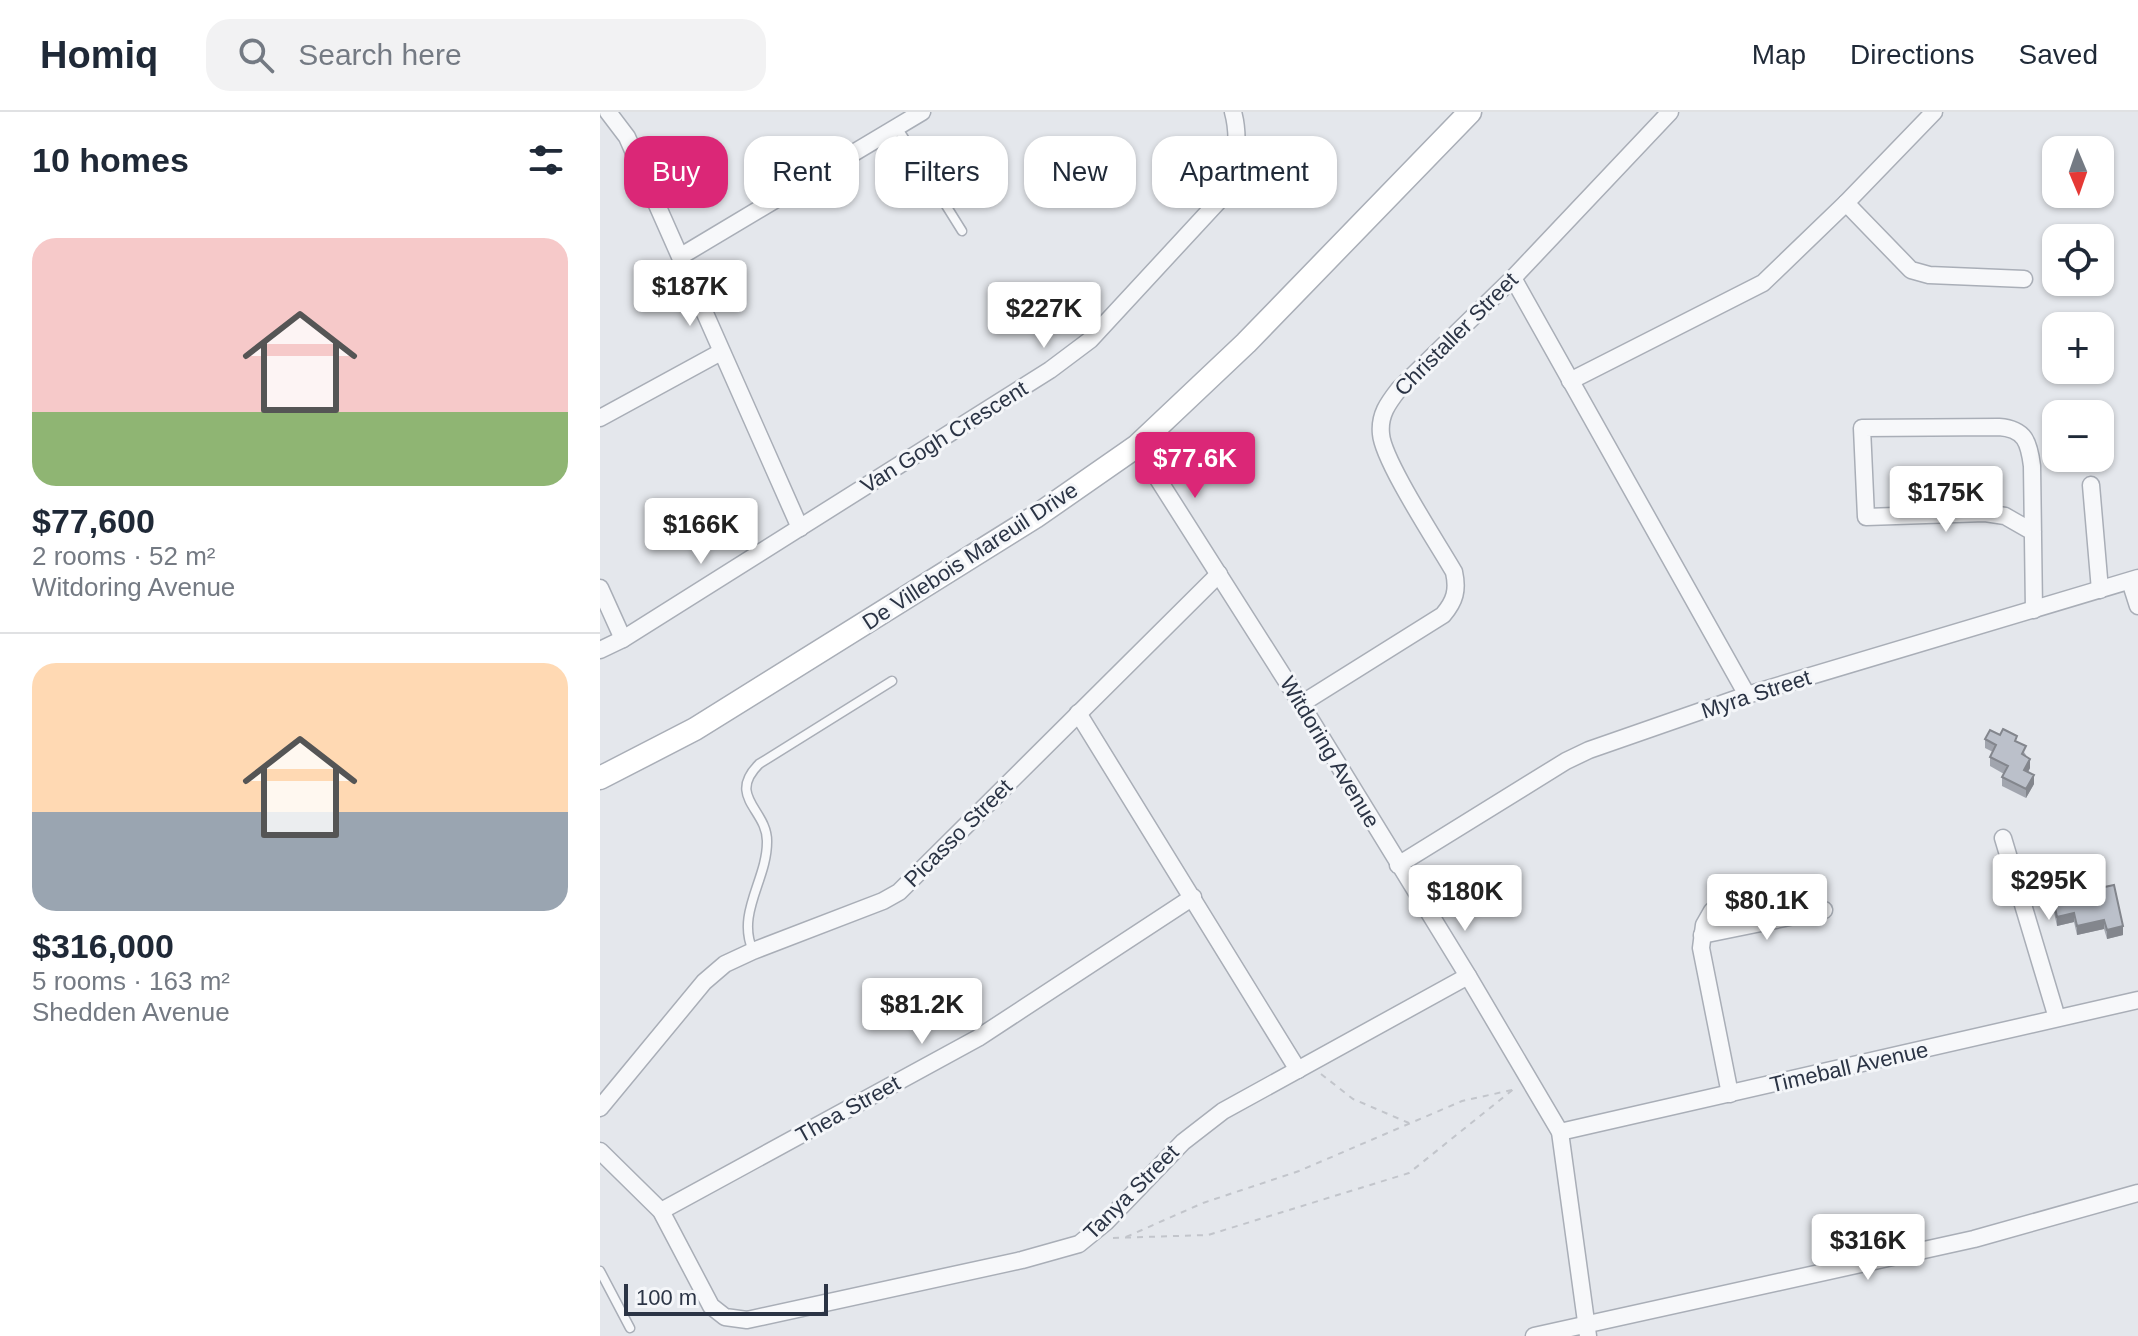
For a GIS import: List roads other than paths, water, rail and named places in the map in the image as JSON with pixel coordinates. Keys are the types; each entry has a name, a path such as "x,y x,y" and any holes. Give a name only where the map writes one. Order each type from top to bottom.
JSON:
{"main road":[{"name":"De Villebois Mareuil Drive","path":"600,778 708,721 1035,517 1137,446 1246,343 1470,112"}],"street":[{"path":"681,256 922,112"},
{"name":"Van Gogh Crescent","path":"600,650 623,639 1050,370 1090,340 1226,193 1235,153 1237,124 1233,112"},
{"name":"Christaller Street","path":"1301,704 1443,615 1453,603 1457,583 1454,572 1392,464 1380,433 1385,407 1399,389 1513,278 1670,112"},
{"path":"1570,381 1763,283 1934,112"},
{"path":"613,114 627,137 681,256 800,528"},
{"path":"1846,203 1911,270 1929,275 2024,279"},
{"path":"1513,278 1747,695"},
{"path":"600,418 721,352"},
{"path":"2033,532 2005,516 1985,513 1866,517 1862,428 2012,428 2023,436 2030,450 2033,532 2033,604"},
{"name":"Witdoring Avenue","path":"1137,446 1301,704 1560,1132 1587,1330"},
{"path":"2091,485 2100,590"},
{"name":"Picasso Street","path":"600,1108 704,982 725,964 899,892 1219,574"},
{"path":"2134,580 2138,606"},
{"name":"Myra Street","path":"1398,865 1566,761 1589,750 1747,695 2033,604 2134,580"},
{"path":"600,588 623,639"},
{"path":"1078,713 1298,1070"},
{"path":"2003,838 2057,1018"},
{"name":"Thea Street","path":"661,1211 978,1038 1193,897"},
{"path":"1702,935 1824,910"},
{"path":"1712,911 1702,935 1701,948 1730,1094"},
{"name":"Tanya Street","path":"661,1211 711,1306 734,1320 758,1318 1066,1249 1089,1238 1183,1142 1223,1111 1468,976"},
{"name":"Timeball Avenue","path":"1560,1132 2138,1000"},
{"path":"600,1151 661,1211"},
{"path":"1534,1336 1587,1330 1974,1239 2138,1193"}],"lane":[{"path":"897,127 962,231"},
{"path":"753,951 747,926 768,844 764,824 747,796 750,773 759,764 892,681"},
{"path":"600,1271 630,1328"}]}
